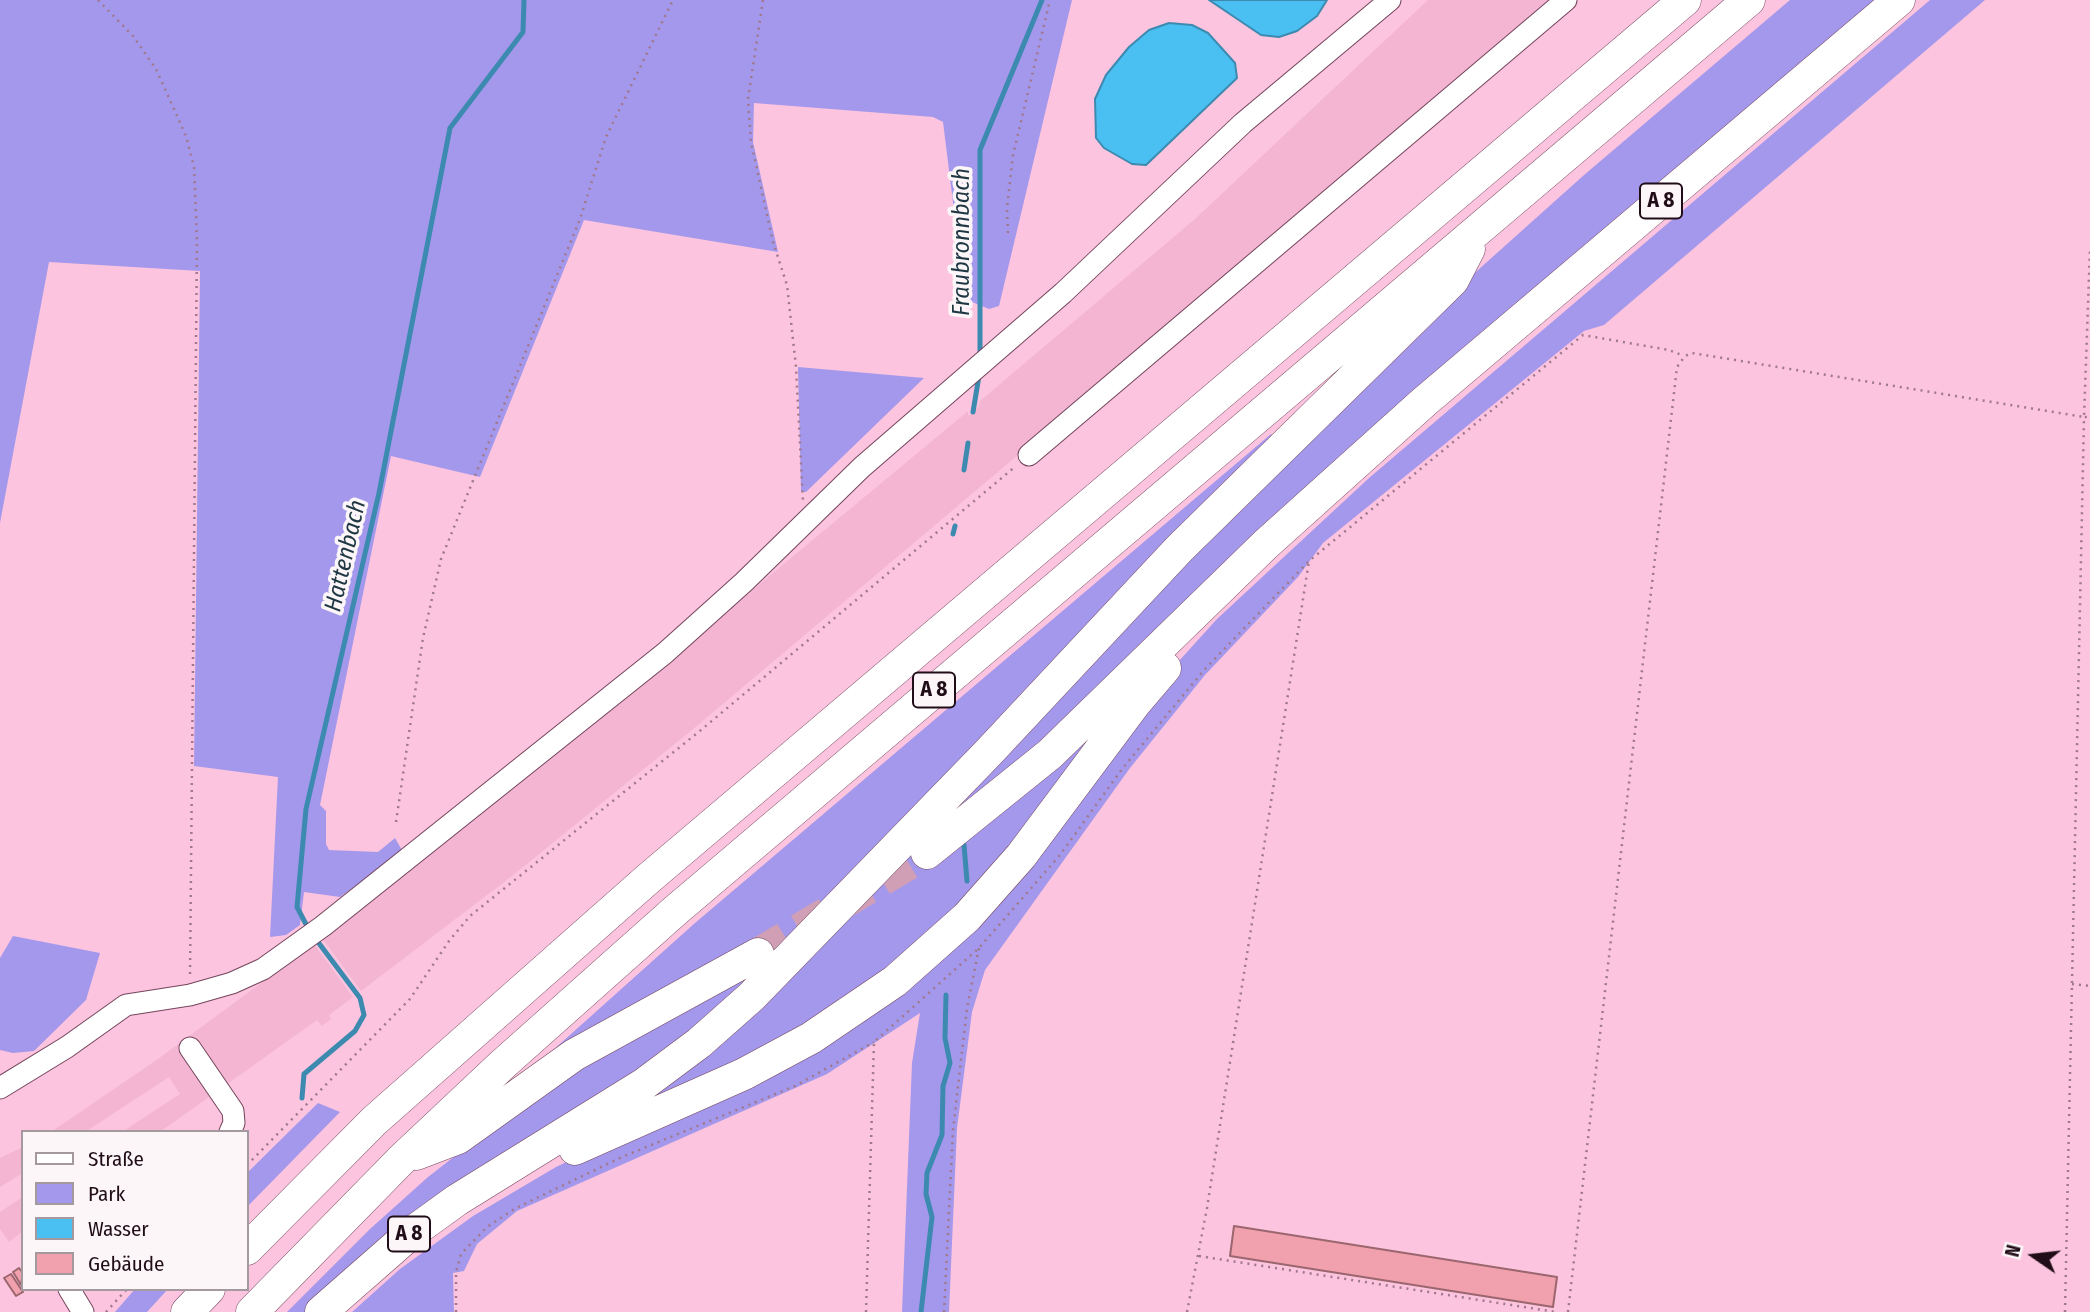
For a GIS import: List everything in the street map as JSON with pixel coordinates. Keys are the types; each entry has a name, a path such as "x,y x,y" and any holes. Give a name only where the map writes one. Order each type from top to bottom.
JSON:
{"highway":[{"name":"A 8","path":"248,1248 374,1121 649,878 1685,0"},
{"name":"A 8","path":"252,1312 402,1159 503,1064 763,834 1749,0"},
{"name":"A 8","path":"927,853 1050,754 1217,591 1424,402 1899,0"},
{"name":"A 8","path":"321,1312 410,1234 503,1171 644,1084 699,1043 751,997 988,753 1180,549 1454,280 1477,232"},
{"path":"503,1171 550,1162 607,1133 744,1074 811,1038 895,981 967,917 1021,856 1136,702 1186,643 1217,591"},
{"name":"A 8","path":"402,1159 458,1138 574,1055 758,954"},
{"path":"187,1312 207,1291"}],"lane":[{"path":"0,1087 58,1053 126,1005 190,995 246,977 323,926 665,653 744,582 862,467 1114,247 1243,123 1390,0"},
{"path":"1029,455 1566,0"},
{"path":"190,1048 233,1111 235,1119 231,1130"},
{"path":"70,1291 83,1312"}],"path":[{"path":"98,0 133,36 156,69 186,136 194,167 197,240 190,995"},
{"path":"396,822 423,638 441,559 580,219 606,137 673,0"},
{"path":"763,0 748,99 751,142 787,285 796,366 800,496"},
{"path":"1008,233 1007,208 1013,155 1050,0"},
{"path":"2065,1312 2090,249"},
{"path":"456,1312 456,1272 461,1254 471,1241 497,1221 622,1157 795,1086 874,1042 979,948 1060,855 1122,769 1205,669 1309,561 1583,335 1669,350 1685,356"},
{"path":"1568,1312 1677,367 1685,356 1692,353 2090,417"},
{"path":"248,1164 401,1009 470,916 701,730 1029,455"},
{"path":"1187,1312 1309,561"},
{"path":"944,1312 953,1130 967,1008 979,948"},
{"path":"2072,984 2090,986"},
{"path":"866,1312 874,1042"},
{"path":"1198,1256 1556,1312"},
{"path":"107,1312 125,1291"}],"shaded area":[{"path":"1428,0 1557,0 698,725 512,876 361,991 322,938 560,750 968,411 968,416 979,407 980,401 1195,219"},
{"path":"314,944 353,997 329,1015 331,1019 322,1026 317,1020 163,1130 125,1130 180,1094 169,1077 88,1130 54,1130 158,1059"},
{"path":"21,1148 21,1174 0,1187 0,1158"},
{"path":"21,1198 21,1233 9,1242 0,1229 0,1212"}],"green space":[{"path":"0,0 1072,0 999,306 989,309 965,299 943,122 933,117 754,103 753,142 778,252 584,220 480,477 391,456 320,805 326,811 326,844 329,850 378,852 395,838 403,852 340,897 304,892 300,925 286,935 270,937 278,777 194,766 200,271 49,262 0,523"},
{"path":"1790,0 1884,0 1634,210 1122,697 974,897 842,1009 621,1117 1401,339 1584,175"},
{"path":"1930,0 1985,0 1604,325 1584,331 1323,543 1298,577 1205,675 1130,768 985,970 972,1012 957,1128 949,1312 902,1312 912,1063 920,1013 827,1074 517,1211 477,1244 464,1271 453,1273 454,1312 352,1312 400,1269 473,1216 556,1167 847,1027 1217,619 1369,478"},
{"path":"798,367 924,378 806,492 801,492"},
{"path":"1271,434 1273,436 750,982 679,1045 306,1312 287,1312 370,1229 428,1177 482,1135 533,1068 695,923"},
{"path":"13,936 100,953 86,1000 34,1051 13,1053 0,1050 0,958"},
{"path":"318,1103 340,1112 248,1206 248,1172"},
{"path":"133,1291 166,1291 147,1312 115,1312"}],"water":[{"path":"1209,0 1327,0 1317,16 1297,31 1279,37 1261,35"},
{"path":"1169,23 1192,25 1208,33 1235,63 1237,78 1146,165 1132,164 1104,148 1096,138 1095,99 1106,75 1129,47 1149,30"}],"building":[{"path":"1234,1226 1557,1277 1553,1307 1230,1256"},
{"path":"19,1268 21,1270 21,1285 13,1272"},
{"path":"11,1274 23,1292 16,1296 4,1278"}],"waterway":[{"name":"Hattenbach","path":"309,930 297,907 306,809 379,493 450,128 523,32 524,0"},
{"name":"Fraubronnbach","path":"980,355 980,150 1042,0"},
{"name":"Fraubronnbach","path":"973,412 979,376"},
{"name":"Fraubronnbach","path":"964,470 968,443"},
{"name":"Fraubronnbach","path":"953,534 955,526"},
{"path":"964,845 967,881"},
{"name":"Hattenbach","path":"302,1098 304,1074 355,1031 364,1015 360,998 315,938"},
{"path":"921,1312 932,1217 926,1194 927,1173 942,1135 943,1086 950,1063 945,1038 946,995"}],"tunnel":[{"path":"758,954 927,853"}]}
